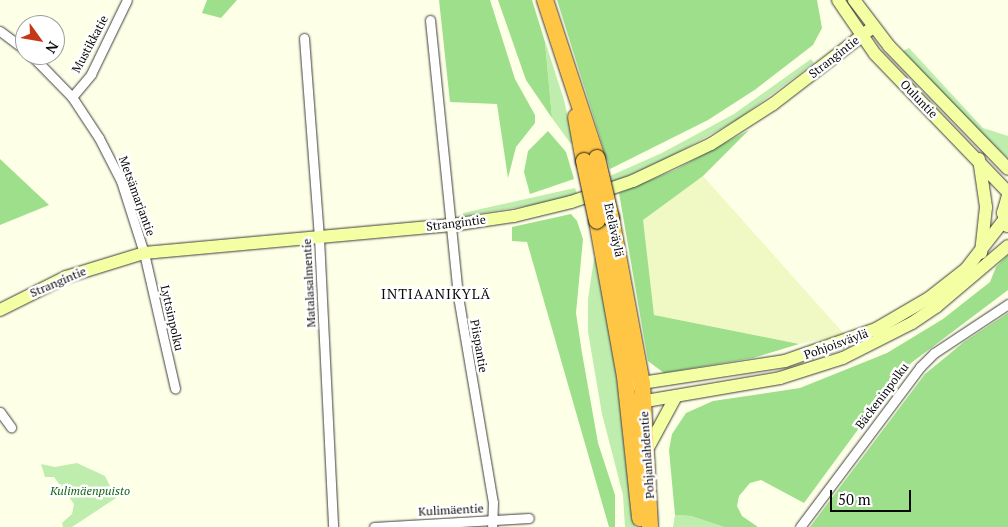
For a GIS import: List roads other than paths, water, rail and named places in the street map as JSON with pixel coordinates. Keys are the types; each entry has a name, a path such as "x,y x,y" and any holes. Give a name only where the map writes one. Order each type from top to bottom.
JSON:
{"highway":[{"name":"Eteläväylä","path":"545,0 570,80 604,219 634,384"},
{"name":"Pohjanlahdentie","path":"634,384 641,527"},
{"name":"Pohjanlahdentie","path":"636,402 648,448 650,527"}],"main road":[{"name":"Ouluntie","path":"838,0 861,36 979,159 1008,194"},
{"name":"Ouluntie","path":"854,0 873,27 1008,169"},
{"name":"Strangintie","path":"0,310 66,277 144,253 452,225 547,209 633,180 681,159 773,104 873,27"},
{"path":"979,159 986,207 980,254"},
{"path":"1006,223 1004,206 1008,194"},
{"name":"Pohjoisväylä","path":"634,384 738,370 832,347 905,314 947,284 980,254 1006,223"},
{"name":"Pohjoisväylä","path":"636,402 780,378 865,348 936,307 1008,246"},
{"path":"648,448 676,396"}],"street":[{"name":"Mustikkatie","path":"72,97 91,74 127,0"},
{"name":"Piispantie","path":"430,20 458,296 493,502 492,524"},
{"path":"0,31 15,42"},
{"name":"Matalasalmentie","path":"304,38 319,238 333,527"},
{"name":"Metsämarjantie","path":"41,65 72,97 111,160 144,253"},
{"name":"Lyttsinpolku","path":"144,253 175,388"},
{"name":"Bäckeninpolku","path":"800,527 920,367 948,344 1008,304"},
{"path":"0,412 11,427"},
{"name":"Kulimäentie","path":"374,527 492,524 529,518"}],"district":[{"name":"INTIAANIKYLÄ","path":"436,294"}],"park label":[{"name":"Kulimäenpuisto","path":"90,491"}]}
